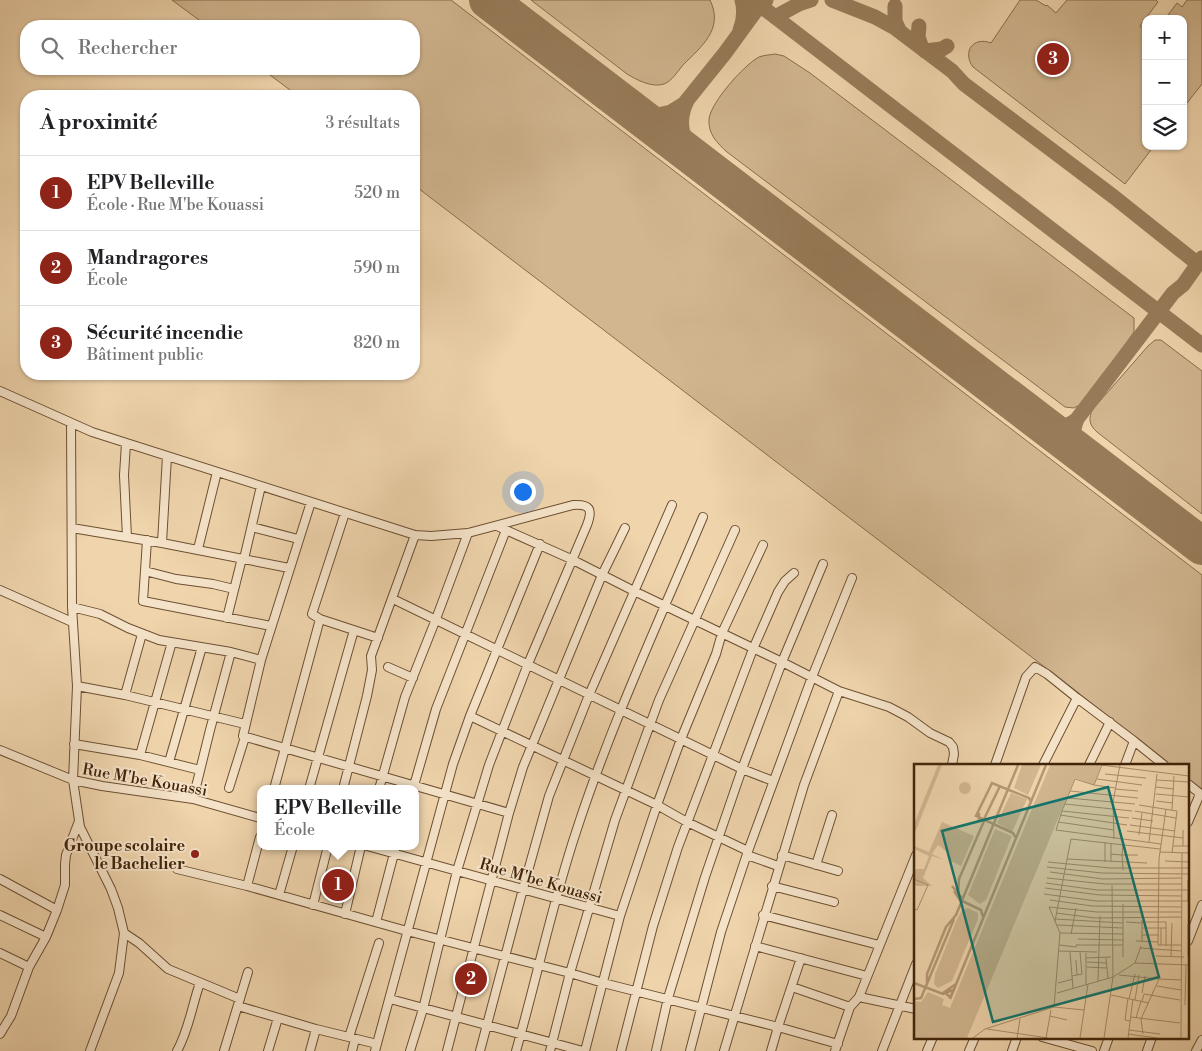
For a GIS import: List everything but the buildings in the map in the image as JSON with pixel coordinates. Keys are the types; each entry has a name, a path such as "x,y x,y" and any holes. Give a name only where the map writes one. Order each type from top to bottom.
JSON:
{"street":[{"path":"0,391 71,423 126,443 415,535 431,536 468,532 573,505 585,505 589,508 589,519 571,558 488,765 457,871 410,1051"},
{"path":"71,423 72,622 77,686 73,780 80,827 111,889 124,933 119,973 90,1051"},
{"path":"126,443 124,475 127,538"},
{"path":"162,543 167,456"},
{"path":"198,550 217,472"},
{"path":"227,618 252,527 261,486"},
{"path":"229,788 245,737 243,734 245,724 261,660 298,538 311,502"},
{"path":"480,1051 523,889 562,761 672,505"},
{"path":"345,513 312,611 314,616 320,619 378,638"},
{"path":"516,1051 556,899 595,777 621,710 703,517"},
{"path":"497,526 571,558 665,607 839,691 889,707 908,717 930,734 948,742 953,747 952,764"},
{"path":"252,527 298,538"},
{"path":"72,528 147,540 289,568"},
{"path":"446,1051 523,767 602,575 624,528"},
{"path":"414,785 436,709 506,530"},
{"path":"551,1047 570,973 615,820 660,700 735,530"},
{"path":"380,785 396,723 468,532"},
{"path":"344,785 372,670 370,660 415,535"},
{"path":"147,540 143,601 272,626"},
{"path":"124,933 139,943 168,969 238,1002 278,1018 352,1038 376,1048 452,764 540,544"},
{"path":"390,999 521,1034 551,1047 584,1051 620,916 656,805 716,654 722,633 763,545"},
{"path":"656,1051 668,998 699,893 782,662 823,564"},
{"path":"146,571 176,579 234,588"},
{"path":"621,1051 635,991 668,876 687,822 752,649 778,592 785,581 794,573"},
{"path":"690,1051 721,932 748,853 812,677 852,578"},
{"path":"0,590 72,622"},
{"path":"393,599 650,725 742,769 773,781"},
{"path":"72,607 100,614 142,634 261,660"},
{"path":"275,785 320,619"},
{"path":"310,785 354,630"},
{"path":"126,695 142,634"},
{"path":"140,755 172,642"},
{"path":"169,762 202,647"},
{"path":"193,799 231,652"},
{"path":"388,666 413,678"},
{"path":"996,764 1026,677 1035,667 1047,674 1163,764"},
{"path":"77,686 126,695 245,724"},
{"path":"724,1051 778,866 804,785 839,691"},
{"path":"1044,764 1077,698"},
{"path":"470,716 778,866"},
{"path":"1089,764 1110,722"},
{"path":"245,737 383,775 408,785"},
{"path":"1125,764 1134,741"},
{"path":"74,744 140,755 200,770"},
{"name":"Rue M'be Kouassi","path":"0,750 73,780 193,799 257,817"},
{"path":"1190,786 1201,794 1190,818"},
{"path":"419,788 445,793 509,813"},
{"path":"816,865 832,815"},
{"path":"0,1034 10,1016 29,967 46,937 57,910 65,885 66,855 79,820"},
{"path":"247,886 257,848"},
{"path":"279,895 292,850"},
{"path":"313,905 327,850"},
{"path":"345,914 360,850"},
{"name":"Rue M'be Kouassi","path":"379,850 620,916"},
{"path":"376,922 395,850"},
{"path":"782,855 838,871"},
{"path":"177,869 247,886 602,983 778,1027 836,1048 850,1007 859,997 914,860"},
{"path":"0,879 57,910"},
{"path":"772,886 834,902"},
{"path":"1190,936 1202,905"},
{"path":"764,915 879,945"},
{"path":"0,916 46,937"},
{"path":"352,1051 352,1038 379,943"},
{"path":"755,946 867,976"},
{"path":"0,953 29,967"},
{"path":"771,1051 801,958"},
{"path":"882,1051 914,969"},
{"path":"224,1051 248,972"},
{"path":"177,1051 181,1044 200,983"},
{"path":"792,987 850,1007"},
{"path":"859,997 914,1009"},
{"path":"268,1051 278,1018"},
{"path":"310,1051 316,1029"},
{"path":"927,1051 933,1038"},
{"path":"969,1051 975,1038"},
{"path":"1012,1051 1017,1038"},
{"path":"1049,1038 1063,1040 1092,1051"},
{"path":"1104,1051 1109,1038"},
{"path":"1147,1051 1152,1038"},
{"path":"1059,1051 1063,1040"},
{"path":"1196,1051 1202,1040"}],"shaded area":[{"path":"172,0 451,0 1202,575 1202,789 1190,780 1190,764 1169,764 420,190 420,90 290,90 270,75 420,75 420,20 199,20"},
{"path":"531,0 710,0 714,10 713,28 704,44 670,81 655,85 640,81 627,74"},
{"path":"1020,0 1036,0 1047,5 1056,13 1067,0 1156,0 1158,2 1148,15 1142,15 1140,26 1142,27 1142,150 1151,150 1125,184 973,67 969,56 971,47 979,42 991,43"},
{"path":"1187,0 1202,0 1202,84 1187,103 1187,15 1168,15 1177,3 1182,7"},
{"path":"775,54 784,56 810,73 1134,318 1134,332 1083,403 1074,408 1065,407 727,152 717,142 709,124 711,112 716,103 729,85 753,61 761,56"},
{"path":"1155,340 1161,340 1202,371 1202,514 1097,432 1092,427 1090,421 1093,409"}],"taxiway":[{"path":"740,30 744,15 742,0"},
{"path":"753,0 1202,345"},
{"path":"631,109 658,115 671,112 684,104 760,5 766,0"},
{"path":"775,17 799,4 811,0"},
{"path":"832,0 875,17 895,28 952,71 964,84 1114,197 1198,264"},
{"path":"895,6 895,21 899,30"},
{"path":"919,26 918,37 922,48"},
{"path":"925,51 942,49 947,46"},
{"path":"687,101 682,117 682,131 695,158"},
{"path":"1045,426 1058,427 1077,419 1173,293 1183,285 1202,258"},
{"path":"1077,419 1074,437 1081,453"}],"runway":[{"path":"488,0 1202,546"}],"place":[{"name":"Sécurité incendie","path":"1053,59"},
{"name":"Groupe scolaire le Bachelier","path":"195,854"},
{"name":"EPV Belleville","path":"338,885"},
{"name":"Mandragores","path":"471,979"}]}
